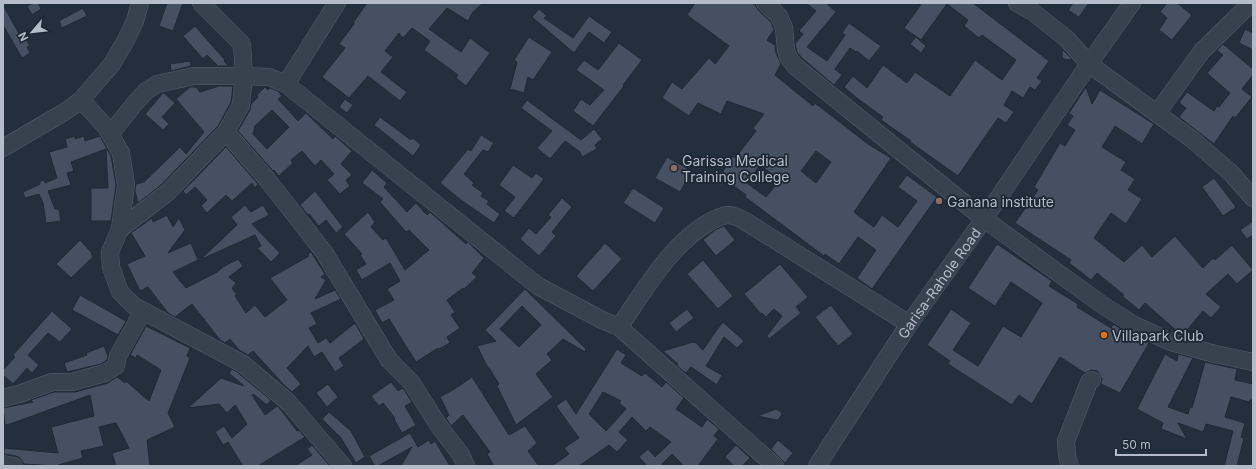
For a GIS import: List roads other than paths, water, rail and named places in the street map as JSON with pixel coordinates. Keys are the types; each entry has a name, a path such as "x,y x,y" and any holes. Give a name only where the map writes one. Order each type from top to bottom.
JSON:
{"street":[{"path":"3,148 66,111 81,100 112,64 135,21 140,3"},
{"path":"120,229 168,192 226,132 242,105 244,76 242,44 201,3"},
{"path":"286,84 337,3"},
{"path":"765,3 779,16 784,28 788,57 794,66 984,219 1101,304 1134,325 1171,342 1215,354 1253,362"},
{"path":"1017,3 1033,12 1067,39 1089,64 1193,140 1231,173 1253,198"},
{"name":"Garisa-Rahole Road","path":"817,466 909,324 984,219 1132,3"},
{"path":"1157,113 1202,51 1251,3"},
{"path":"111,133 138,99 146,91 157,84 194,76 269,77 286,84 538,286 602,320 619,327 775,466"},
{"path":"81,100 111,133 121,153 126,185 120,229 110,252 111,267 120,292 134,306 242,364 288,402 343,466"},
{"path":"226,132 266,178 324,252 390,360 414,387 461,455 466,466"},
{"path":"619,327 670,255 703,226 717,218 728,215 743,220 909,324"},
{"path":"3,398 52,382 72,382 105,373 116,366 118,356 143,311"},
{"path":"1070,466 1067,456 1066,441 1089,382 1092,380"},
{"path":"3,464 14,466"}],"place":[{"name":"Garissa Medical Training College","path":"674,168"},
{"name":"Ganana institute","path":"939,201"},
{"name":"Villapark Club","path":"1104,335"}]}
